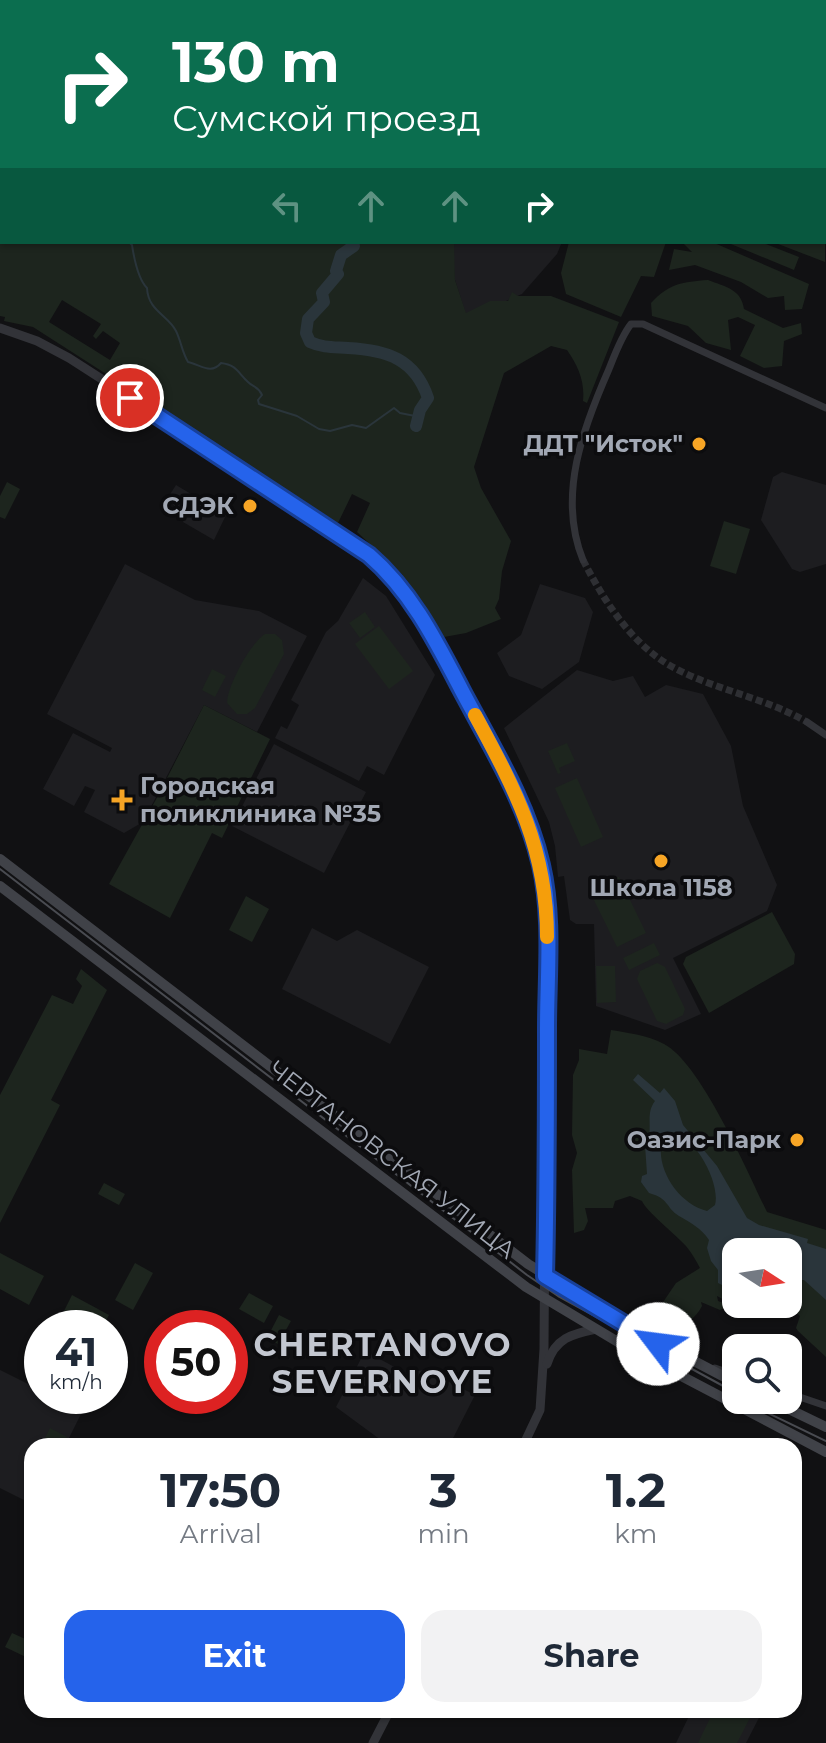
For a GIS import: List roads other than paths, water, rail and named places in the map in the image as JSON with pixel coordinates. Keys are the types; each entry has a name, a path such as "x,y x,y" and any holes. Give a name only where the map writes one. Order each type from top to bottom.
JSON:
{"main road":[{"name":"ЧЕРТАНОВСКАЯ УЛИЦА","path":"0,859 545,1276 686,1359 722,1376"},
{"name":"ЧЕРТАНОВСКАЯ УЛИЦА","path":"0,886 489,1261 544,1299 799,1438"},
{"path":"88,954 98,950 101,938"},
{"path":"116,975 115,968 119,961 131,961"},
{"path":"799,1414 826,1427"},
{"name":"ЧЕРТАНОВСКАЯ УЛИЦА","path":"802,1439 826,1452"}],"street":[{"path":"583,560 572,521 579,451 591,410 631,324 643,324 826,408"},
{"path":"0,328 37,341 69,358 361,550 393,580 432,634 515,788 534,843 547,905 542,1387 540,1410 527,1438"},
{"path":"807,722 826,735"},
{"path":"542,1387 548,1361 558,1343 574,1333 596,1329"},
{"path":"674,1372 686,1359 722,1371"},
{"path":"802,1398 826,1406"},
{"path":"373,1743 386,1718"}],"waterway":[{"path":"131,244 148,296 176,331 188,362 210,369 221,363 231,366 259,390 262,395 259,404 297,416 319,429 330,431 352,425 366,428 394,408 400,413 420,417"},
{"path":"352,244 354,246 341,255 336,271 338,274 322,293 324,302 308,319 306,333 310,342 315,344 375,351 398,359 407,366 416,374 428,398 420,410 416,426"}],"tunnel":[{"path":"583,560 619,618 655,655 686,674 791,713 807,722"}],"tram line":[{"path":"0,869 527,1275 558,1296 722,1385"},
{"path":"770,1414 826,1441"}],"place":[{"name":"ДДТ \"Исток\"","path":"699,444"},
{"name":"СДЭК","path":"250,506"},
{"name":"Городская поликлиника №35","path":"122,800"},
{"name":"Школа 1158","path":"661,861"},
{"name":"Оазис-Парк","path":"797,1140"}],"district":[{"name":"CHERTANOVO SEVERNOYE","path":"383,1364"}]}
